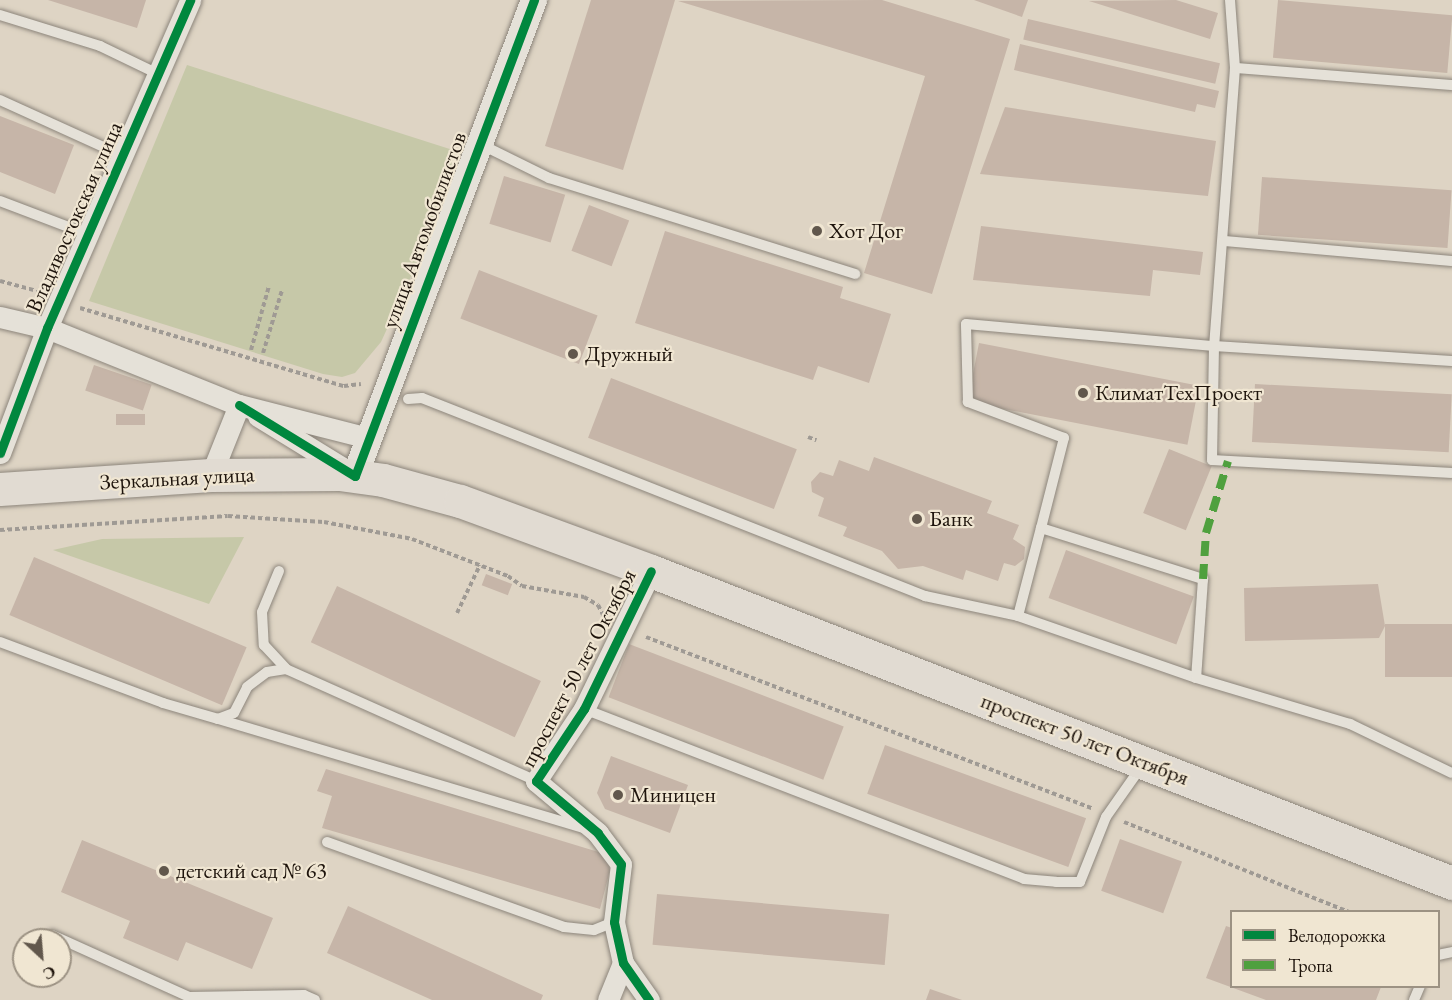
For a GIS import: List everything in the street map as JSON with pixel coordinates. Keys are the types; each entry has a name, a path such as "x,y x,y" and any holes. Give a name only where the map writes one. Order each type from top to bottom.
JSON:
{"main road":[{"name":"Зеркальная улица","path":"0,489 211,474 355,476"},
{"name":"проспект 50 лет Октября","path":"355,476 460,501 651,571 1452,883"}],"street":[{"name":"Владивостокская улица","path":"0,453 47,328 190,0"},
{"name":"улица Автомобилистов","path":"355,476 477,143 534,0"},
{"path":"0,317 47,328 239,405 368,438"},
{"path":"211,474 239,405"},
{"path":"239,405 355,476"},
{"name":"проспект 50 лет Октября","path":"623,963 614,922 621,864 598,833 537,781 584,709 651,571"},
{"path":"608,1000 623,963"},
{"path":"623,963 649,1000"}],"lane":[{"path":"1230,0 1235,68 1224,241 1214,346 1212,460 1452,473"},
{"path":"0,15 100,46 158,74"},
{"path":"1235,68 1452,85"},
{"path":"0,100 122,155"},
{"path":"477,143 549,178 855,274"},
{"path":"0,201 87,234"},
{"path":"1224,241 1452,261"},
{"path":"1018,616 1064,438 968,402 966,324 1214,346 1452,361"},
{"path":"408,399 422,398 925,596 1018,616 1196,678 1350,724 1452,773"},
{"path":"1041,528 1203,579 1196,678"},
{"path":"279,571 262,612 264,645 286,669 537,781"},
{"path":"0,642 163,703 598,833"},
{"path":"218,719 234,713 254,682 267,672 286,669"},
{"path":"584,709 1024,879 1080,882 1108,815 1145,762"},
{"path":"327,842 564,927 594,930 614,922"},
{"path":"72,944 189,997 304,995 315,1000"}],"path":[{"path":"0,281 48,295"},
{"path":"250,350 269,286"},
{"path":"263,353 282,290"},
{"path":"76,307 344,386 368,383"},
{"path":"808,437 816,440"},
{"path":"0,530 161,518 257,517 373,530 412,539 480,565 522,586 584,597 598,605 607,626 1108,815 1344,910"},
{"path":"457,613 480,565"}],"green space":[{"path":"187,65 456,151 416,265 381,342 355,373 342,377 323,374 89,301"},
{"path":"244,537 209,604 53,550 102,539"}],"building":[{"path":"48,0 146,0 137,28"},
{"path":"591,0 675,0 623,170 545,146"},
{"path":"882,0 1010,39 932,294 864,273 925,76 678,1"},
{"path":"974,0 1028,0 1022,17"},
{"path":"1176,0 1218,13 1210,39 1089,1"},
{"path":"1278,0 1452,15 1447,73 1273,58"},
{"path":"1028,19 1220,63 1215,84 1023,39"},
{"path":"1020,44 1219,91 1215,108 1197,104 1195,112 1014,70"},
{"path":"1005,107 1216,141 1208,196 980,174"},
{"path":"0,116 74,145 55,194 0,172"},
{"path":"504,176 565,195 551,243 489,224"},
{"path":"1262,177 1452,190 1447,248 1258,235"},
{"path":"589,205 629,220 612,266 571,251"},
{"path":"981,226 1203,252 1200,275 1153,270 1150,296 973,280"},
{"path":"665,231 843,287 840,298 891,314 869,383 818,366 813,380 635,323"},
{"path":"479,270 598,316 579,364 460,319"},
{"name":"КлиматТехПроект","path":"979,343 1199,386 1187,445 968,402"},
{"path":"94,365 152,385 143,410 85,391"},
{"path":"611,378 797,449 774,509 588,438"},
{"path":"1255,384 1452,394 1449,452 1252,442"},
{"path":"116,414 145,414 145,425 116,425"},
{"path":"1169,449 1212,466 1186,530 1143,513"},
{"path":"874,457 992,501 987,513 1019,525 1013,539 1025,547 1024,559 1015,566 1004,563 998,581 966,570 963,580 923,566 898,569 882,551 843,536 847,527 818,516 824,498 812,492 811,482 820,472 833,476 839,460 869,471"},
{"path":"1066,550 1194,597 1176,644 1049,598"},
{"path":"34,557 247,647 222,705 9,615"},
{"path":"486,574 512,584 508,595 482,585"},
{"path":"1378,584 1385,626 1379,638 1245,641 1244,588"},
{"path":"337,586 541,681 515,737 311,642"},
{"path":"1385,624 1452,624 1452,677 1385,677"},
{"path":"629,644 844,726 823,780 609,697"},
{"path":"885,745 1086,818 1068,867 867,794"},
{"path":"611,756 688,785 670,833 605,809 597,793"},
{"path":"326,769 605,854 610,870 600,909 322,828 332,796 317,791"},
{"path":"1120,839 1182,862 1163,913 1101,891"},
{"path":"82,840 273,918 252,969 186,942 178,961 123,938 130,921 61,892"},
{"path":"657,894 889,914 885,965 653,945"},
{"path":"348,906 543,995 541,1000 432,1000 327,953"},
{"path":"1226,926 1230,927 1230,987 1206,978"},
{"path":"1233,988 1381,988 1376,1000 1266,1000"},
{"path":"930,989 962,1000 926,1000"}],"marked path":[{"path":"1203,579 1206,533 1228,461"}],"cycle path":[{"path":"0,453 47,328 190,0"},
{"path":"239,405 355,476 534,0"},
{"path":"649,1000 623,963 614,922 621,864 598,833 536,781 584,709 651,571"}],"place":[{"name":"Хот Дог","path":"817,231"},
{"name":"Дружный","path":"573,354"},
{"name":"КлиматТехПроект","path":"1083,393"},
{"name":"Банк","path":"917,519"},
{"name":"Миницен","path":"618,795"},
{"name":"детский сад № 63","path":"164,871"}]}
